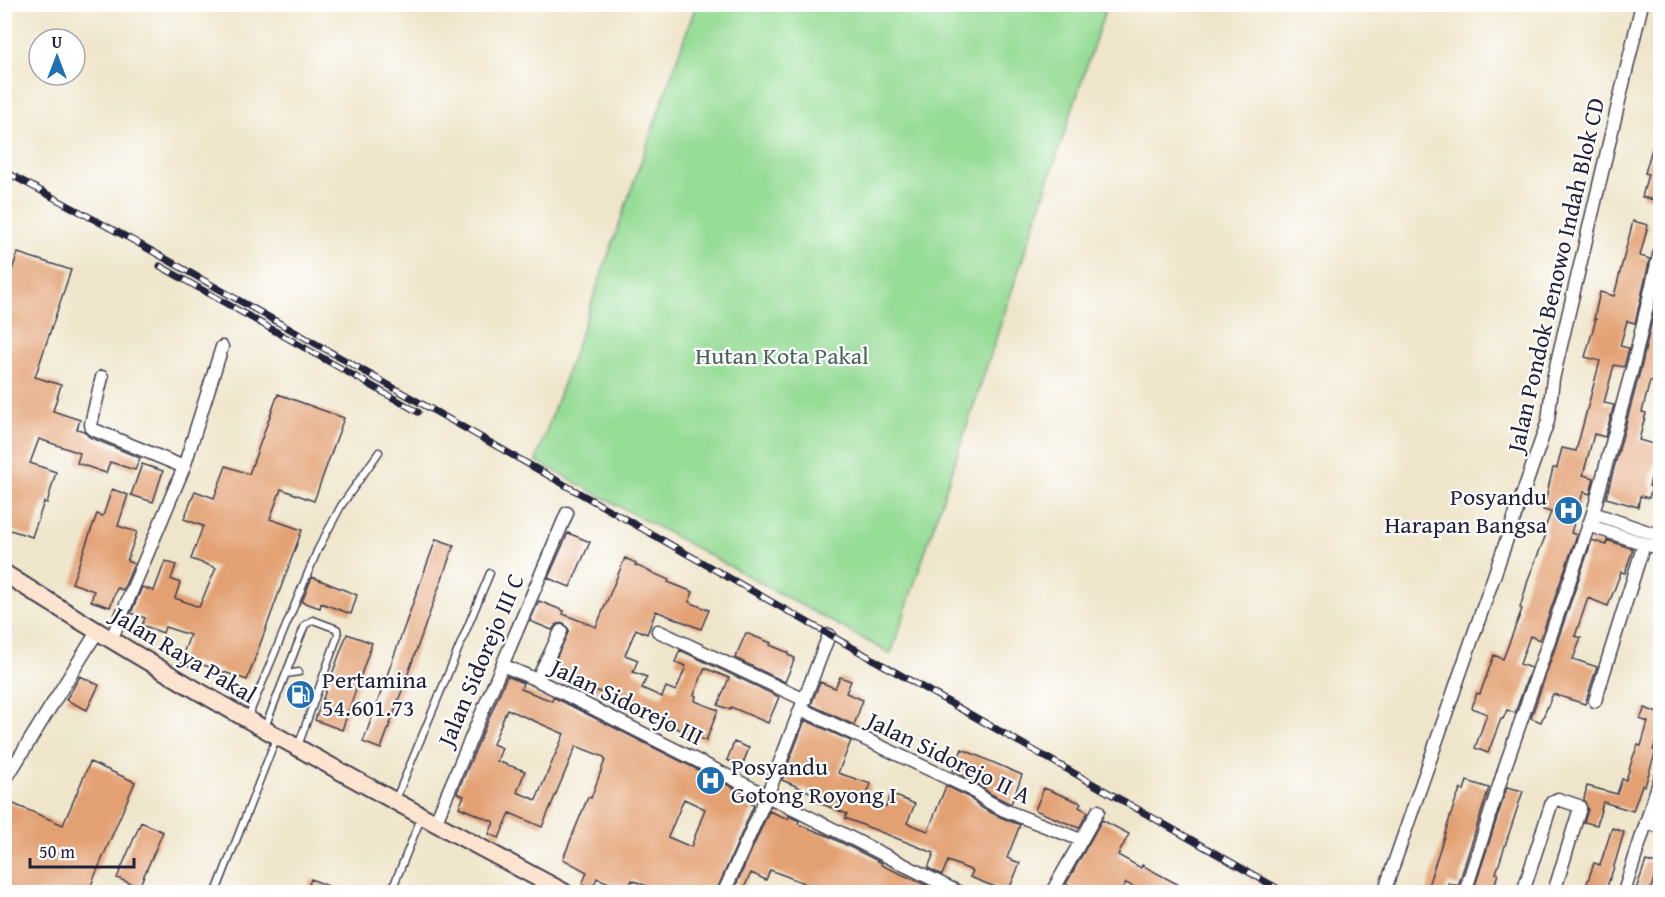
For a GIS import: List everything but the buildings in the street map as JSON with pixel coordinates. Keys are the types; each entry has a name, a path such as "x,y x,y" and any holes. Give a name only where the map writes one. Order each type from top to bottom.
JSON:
{"main road":[{"name":"Jalan Raya Pakal","path":"4,573 104,636 246,720 395,802 424,822 558,891"}],"street":[{"name":"Jalan Pondok Benowo Indah Blok CD","path":"1384,892 1548,421 1553,379 1642,4"},
{"path":"1464,892 1593,513 1634,362 1660,251"},
{"path":"4,782 104,636 184,467 222,347"},
{"path":"102,376 92,429 184,467"},
{"name":"Jalan Sidorejo III C","path":"424,822 502,665 567,513"},
{"path":"1593,513 1660,536"},
{"path":"1588,525 1660,549"},
{"path":"1595,701 1644,544"},
{"path":"537,680 561,631"},
{"name":"Jalan Sidorejo II A","path":"658,631 971,789 1004,810 1081,840"},
{"path":"724,892 767,796 829,635"},
{"name":"Jalan Sidorejo III","path":"502,665 537,680 958,892"},
{"path":"1624,892 1660,779"},
{"path":"1523,892 1552,802 1558,799 1580,808 1554,892"},
{"path":"1052,892 1098,811"},
{"path":"1646,822 1660,827"}],"lane":[{"path":"246,720 318,549 341,506 379,452"},
{"path":"395,802 490,573"},
{"path":"216,892 270,733 286,674 305,625 313,620 333,626 337,629 338,634 298,747"},
{"path":"286,674 299,672"},
{"path":"316,679 318,688"},
{"path":"390,892 406,854 424,822"}],"green space":[{"name":"Hutan Kota Pakal","path":"696,5 1107,5 891,654 536,461"}],"railway":[{"path":"4,171 136,242 1284,892"},
{"path":"160,266 418,412"}],"place":[{"name":"Posyandu Harapan Bangsa","path":"1568,511"},
{"name":"Pertamina 54.601.73","path":"301,694"},
{"name":"Posyandu Gotong Royong I","path":"710,781"}]}
